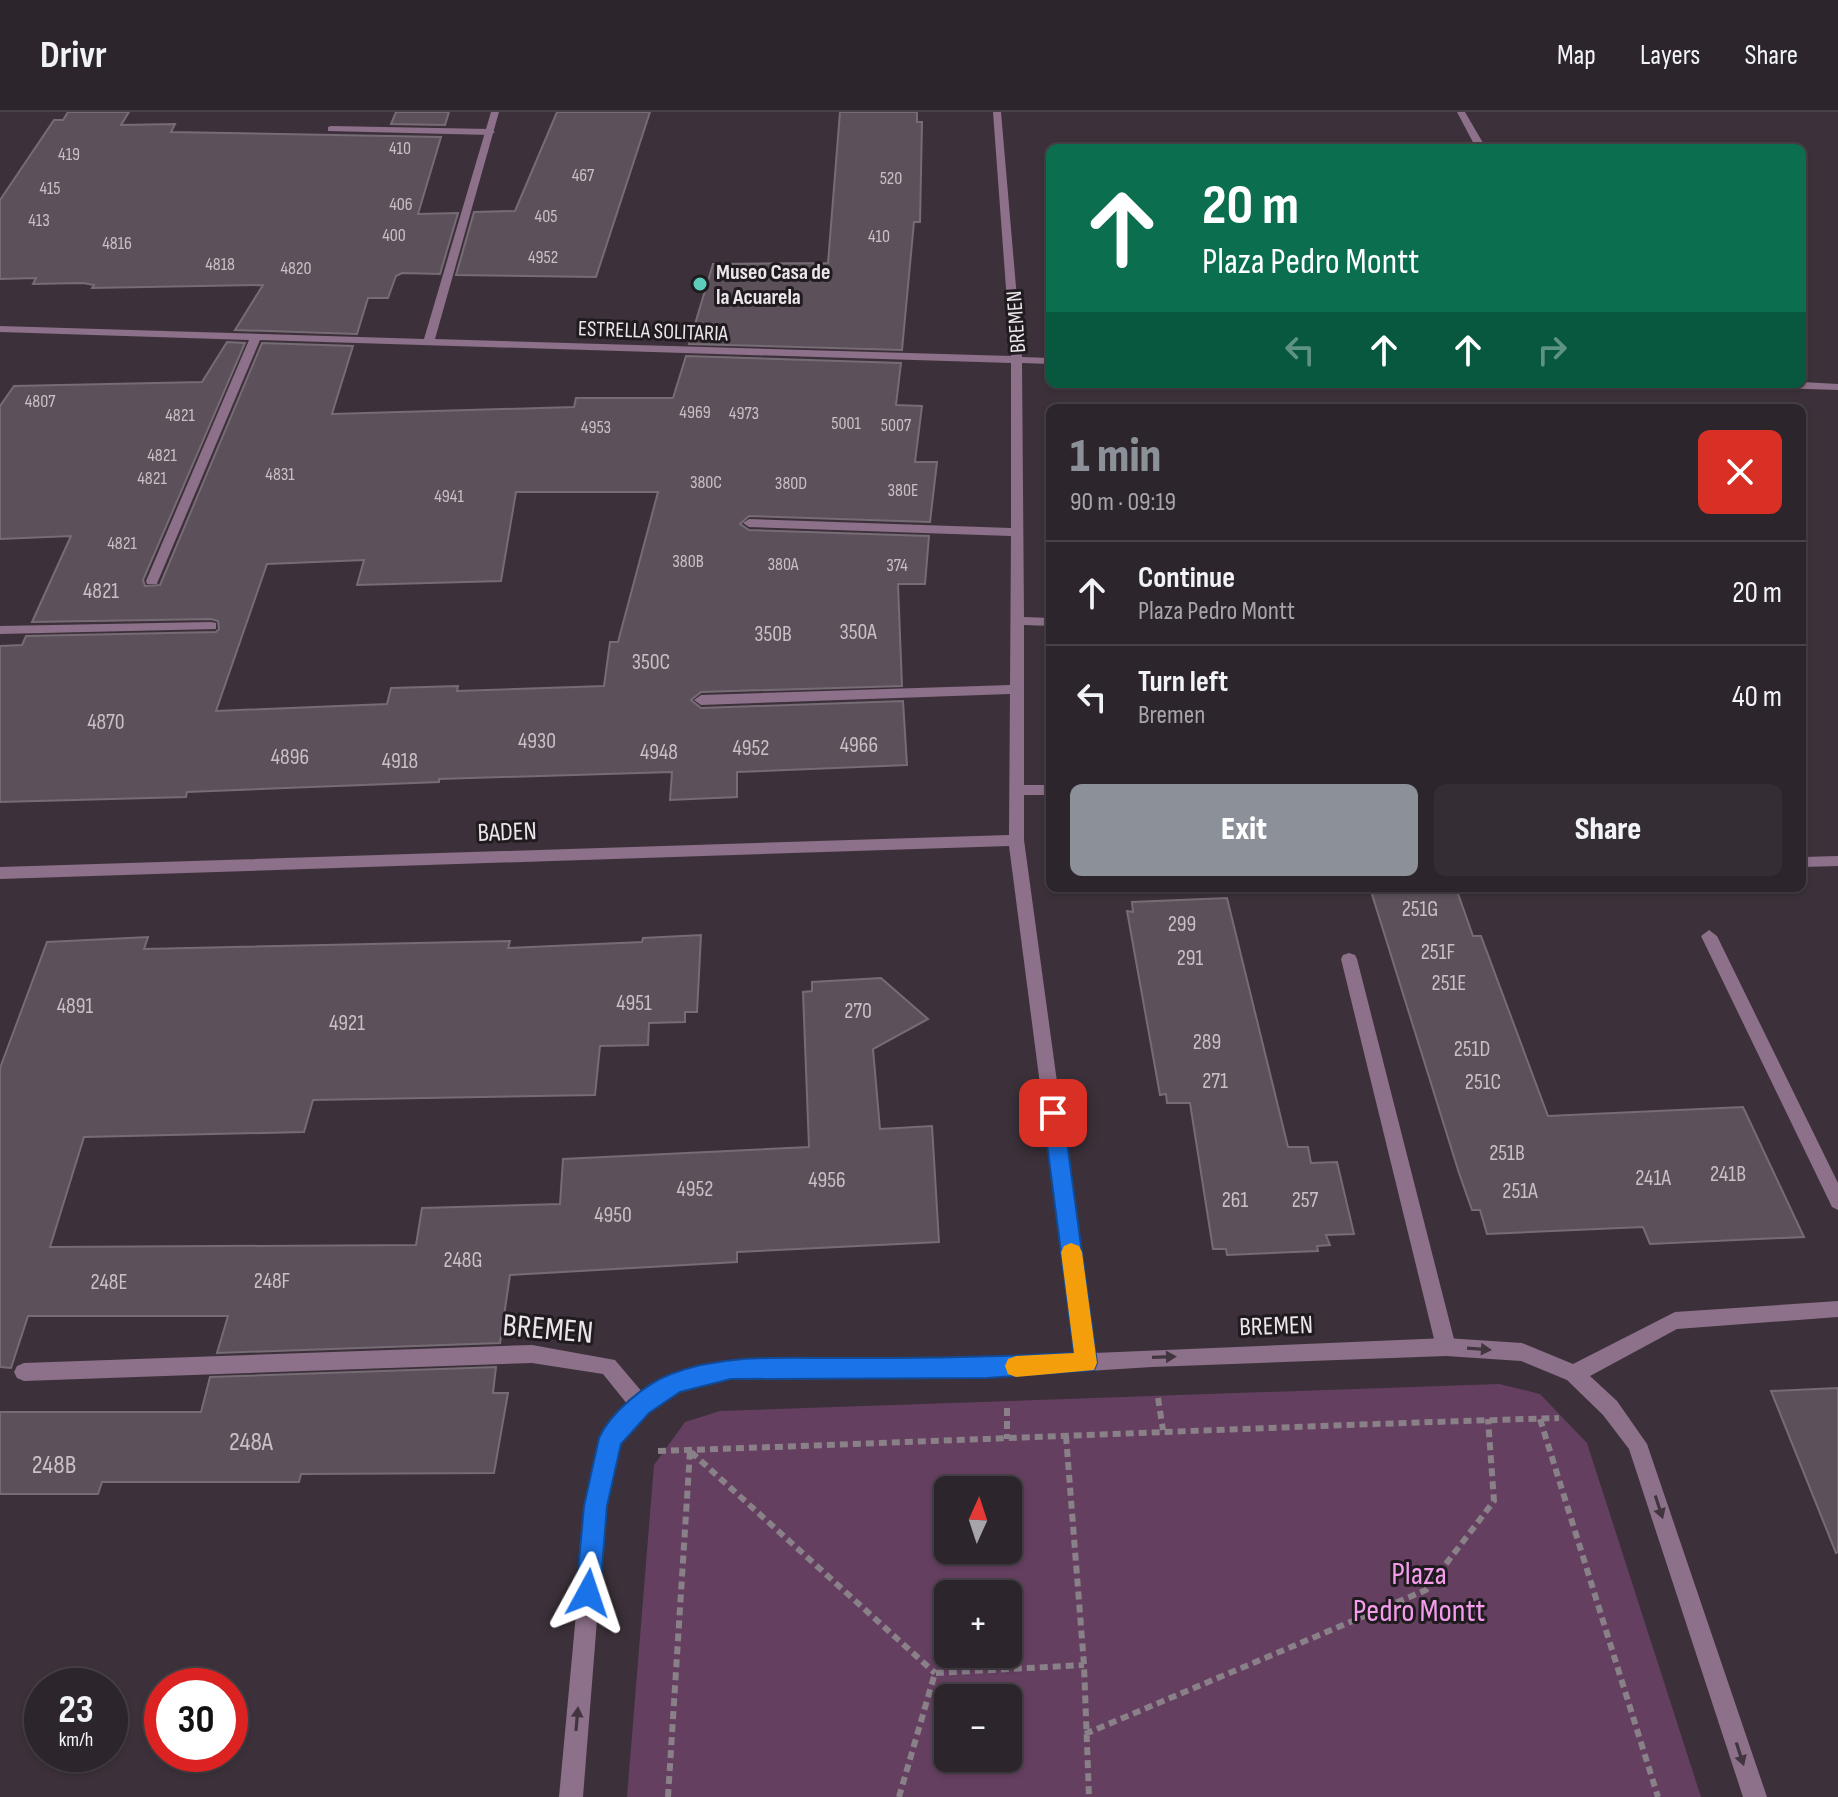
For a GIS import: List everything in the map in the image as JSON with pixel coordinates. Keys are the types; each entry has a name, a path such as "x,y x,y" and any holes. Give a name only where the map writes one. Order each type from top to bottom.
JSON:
{"street":[{"path":"428,343 495,112"},
{"name":"BREMEN","path":"997,112 1017,361 1016,840 1086,1363 1446,1347 1522,1352 1574,1374 1610,1408 1637,1444 1755,1797"},
{"path":"1461,112 1479,144"},
{"path":"331,129 490,132"},
{"name":"ESTRELLA SOLITARIA","path":"0,329 1046,361"},
{"path":"152,581 255,338"},
{"path":"1806,386 1838,387"},
{"path":"749,523 1017,532"},
{"path":"1018,621 1046,622"},
{"path":"0,630 211,626"},
{"path":"701,700 1017,689"},
{"path":"1016,790 1046,790"},
{"name":"BADEN","path":"0,873 1016,840"},
{"path":"1806,862 1838,861"},
{"path":"1709,936 1838,1202"},
{"path":"1349,959 1446,1347"},
{"path":"1574,1374 1675,1321 1838,1309"},
{"name":"BREMEN","path":"24,1372 532,1354 608,1366 641,1405"},
{"path":"571,1797 596,1506 610,1438 641,1405 674,1383 731,1369 1006,1367 1086,1363"}],"path":[{"path":"610,1438 662,1452 1163,1430 1567,1418 1610,1408"},
{"path":"1085,1734 1426,1590 1494,1501 1488,1419"},
{"path":"1540,1419 1658,1797"},
{"path":"1066,1436 1084,1665 1089,1797"},
{"path":"690,1451 935,1673 1084,1665"},
{"path":"668,1797 690,1451"},
{"path":"899,1797 935,1673"}],"green space":[{"name":"Plaza Pedro Montt","path":"1499,1384 1540,1394 1587,1443 1701,1797 627,1797 654,1465 685,1422 720,1411"}],"building":[{"path":"68,112 129,112 121,125 175,124 171,132 441,137 418,214 458,213 440,274 402,273 396,276 388,298 368,298 357,334 235,330 263,285 92,288 94,285 83,283 33,284 36,278 0,279 0,200 54,120 63,120"},
{"path":"396,112 449,112 445,125 391,124"},
{"path":"557,112 650,112 596,277 456,275 474,212 515,211"},
{"path":"840,112 917,112 917,122 922,122 920,222 914,222 902,350 689,344 713,264 828,263"},
{"path":"227,342 245,343 143,580 145,586 160,585 262,343 353,346 332,414 574,407 576,398 673,398 686,356 901,363 896,405 922,406 915,462 937,462 930,522 749,516 740,524 749,530 929,536 925,584 898,584 902,686 701,692 691,700 701,708 903,701 907,765 737,772 737,797 670,800 672,772 439,779 439,782 187,792 186,797 0,802 0,646 22,645 26,636 216,632 219,629 218,621 211,619 32,622 71,536 0,539 0,406 14,386 202,382","holes":["516,492 658,492 618,642 610,642 604,686 457,691 458,686 391,688 387,704 216,711 267,564 364,560 357,585 501,581"]},
{"path":"1371,892 1457,892 1473,936 1481,936 1548,1116 1743,1107 1804,1237 1650,1244 1643,1227 1487,1234 1480,1210 1472,1210"},
{"path":"1227,898 1288,1147 1308,1147 1311,1163 1337,1162 1354,1234 1326,1235 1330,1245 1317,1246 1318,1251 1227,1255 1226,1249 1213,1249 1190,1103 1167,1103 1166,1094 1160,1095 1127,911 1133,912 1132,902"},
{"path":"701,935 697,1012 685,1012 685,1022 649,1023 648,1045 600,1046 595,1095 313,1100 304,1132 84,1137 50,1247 416,1245 422,1208 560,1204 563,1159 809,1147 803,992 812,991 812,982 881,978 928,1019 873,1049 880,1129 932,1126 939,1242 737,1252 737,1262 510,1275 500,1343 217,1353 228,1316 28,1316 11,1368 0,1367 0,1068 47,942 148,937 144,949 510,941 508,948 642,942 643,938"},
{"path":"496,1367 493,1393 508,1393 494,1473 301,1474 299,1482 102,1482 98,1494 0,1494 0,1412 201,1412 210,1377"},
{"path":"1838,1388 1838,1552 1836,1553 1771,1391"}],"slow traffic":[{"path":"1016,1366 1086,1363 1071,1252"}],"place":[{"name":"Museo Casa de la Acuarela","path":"700,284"}],"route":[{"path":"588,1593 596,1506 610,1438 641,1405 674,1383 731,1369 1086,1363 1053,1113"}]}
